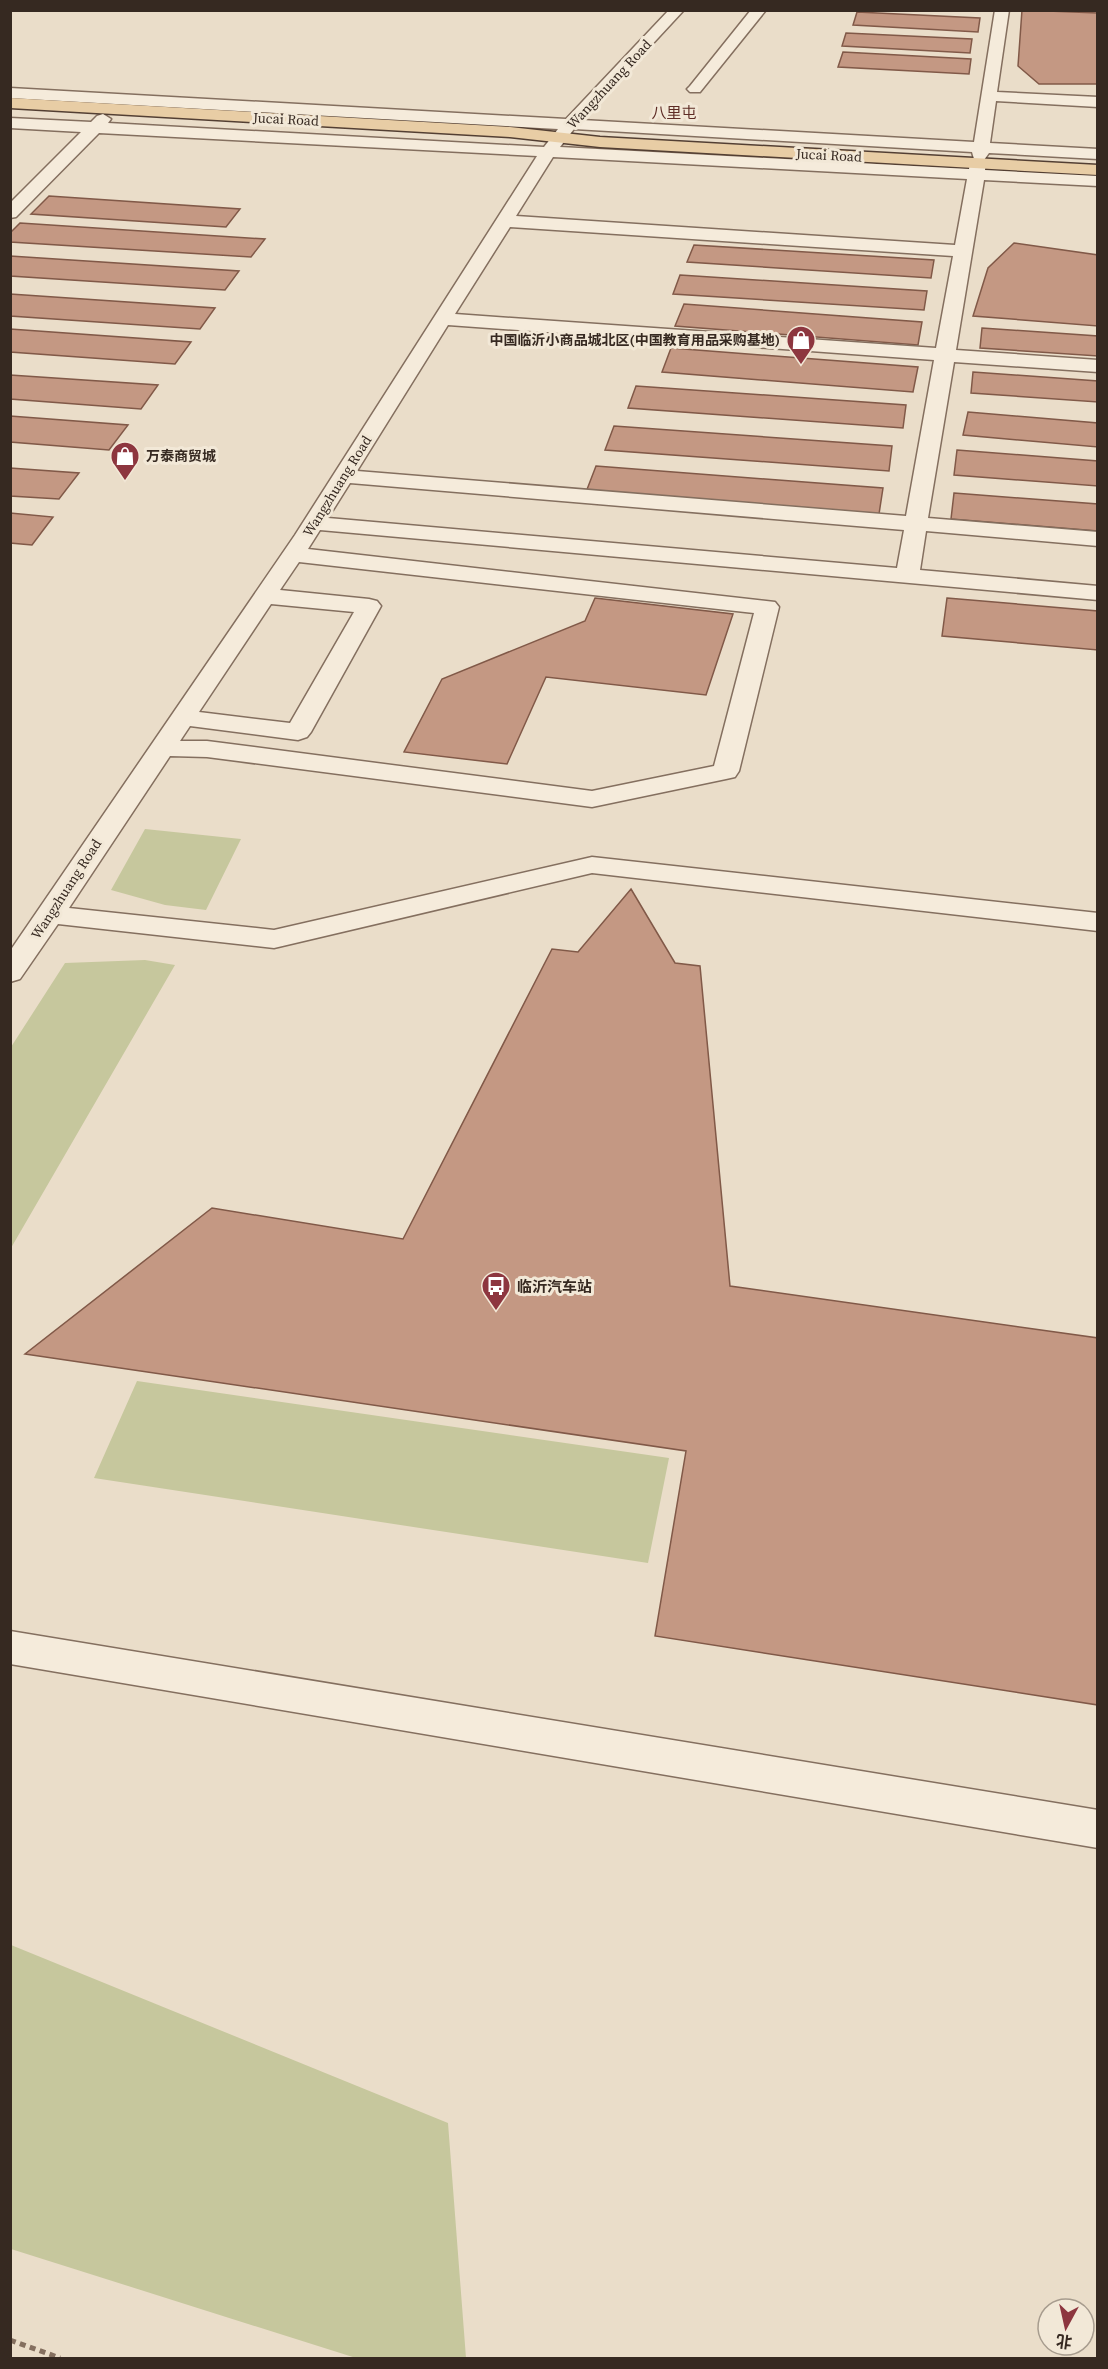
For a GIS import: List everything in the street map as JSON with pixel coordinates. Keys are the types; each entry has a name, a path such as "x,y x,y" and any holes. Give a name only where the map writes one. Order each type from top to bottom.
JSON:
{"main road":[{"name":"Jucai Road","path":"10,103 510,132 560,138"},
{"name":"Jucai Road","path":"10,110 499,138 560,138 979,160 1098,170"},
{"name":"Jucai Road","path":"979,160 1098,162"}],"street":[{"name":"Wangzhuang Road","path":"10,973 314,523 560,138 677,10"},
{"path":"695,89 759,10"},
{"path":"906,576 979,160 1002,10"},
{"path":"10,93 560,138"},
{"path":"988,96 1098,102"},
{"path":"10,213 107,115"},
{"path":"10,123 560,138"},
{"path":"979,160 1098,154"},
{"path":"979,160 1098,181"},
{"path":"505,221 963,252"},
{"path":"443,319 1098,366"},
{"path":"343,476 1098,539"},
{"path":"314,523 1098,593"},
{"path":"160,748 207,749 592,800 726,771 767,607 292,554"},
{"path":"181,717 298,732 369,606 264,596"},
{"path":"49,914 274,939 592,865 1098,922"},
{"path":"10,1647 1098,1829"}],"path":[{"path":"10,2340 60,2358"}],"green space":[{"path":"145,829 241,839 206,910 165,905 111,890"},
{"path":"145,960 175,965 11,1248 11,1047 65,963"},
{"path":"137,1381 669,1458 648,1563 94,1478"},
{"path":"11,1945 448,2123 466,2358 356,2358 11,2249"}],"building":[{"path":"1022,10 1098,13 1098,84 1039,84 1018,66"},
{"path":"857,12 980,18 978,32 853,25"},
{"path":"846,33 972,39 970,53 842,46"},
{"path":"843,52 971,59 969,74 838,67"},
{"path":"49,196 240,209 226,227 31,214"},
{"path":"20,223 265,239 251,257 10,242 10,233"},
{"path":"1014,243 1098,255 1098,326 973,316 988,268"},
{"path":"694,245 934,260 931,278 687,262"},
{"path":"10,256 239,271 225,290 10,276"},
{"path":"680,275 927,291 924,310 673,294"},
{"path":"10,294 215,308 200,329 10,316"},
{"path":"684,304 922,322 918,345 675,326"},
{"path":"982,328 1098,336 1098,356 980,348"},
{"path":"10,329 191,342 175,364 10,352"},
{"path":"671,348 918,367 913,392 662,372"},
{"path":"973,372 1098,381 1098,402 971,393"},
{"path":"10,375 158,385 141,409 10,399"},
{"path":"636,386 906,405 903,428 628,408"},
{"path":"968,412 1098,423 1098,447 963,435"},
{"path":"10,416 128,425 109,450 10,442"},
{"path":"614,426 892,446 889,471 605,450"},
{"path":"957,450 1098,461 1098,486 954,475"},
{"path":"596,466 883,488 879,514 586,492"},
{"path":"10,468 79,473 59,499 10,496"},
{"path":"954,493 1098,504 1098,531 951,519"},
{"path":"10,513 53,517 32,545 10,543"},
{"path":"595,598 733,614 706,695 546,677 507,764 404,752 442,679 585,621"},
{"path":"947,598 1098,611 1098,650 942,636"},
{"name":"临沂汽车站","path":"631,889 675,963 700,966 730,1286 1098,1338 1098,1705 655,1636 686,1451 25,1354 212,1208 403,1239 552,949 578,952"}],"place":[{"name":"中国临沂小商品城北区(中国教育用品采购基地)","path":"801,366"},
{"name":"万泰商贸城","path":"125,482"},
{"name":"临沂汽车站","path":"496,1312"}],"district":[{"name":"八里屯","path":"674,112"}]}
